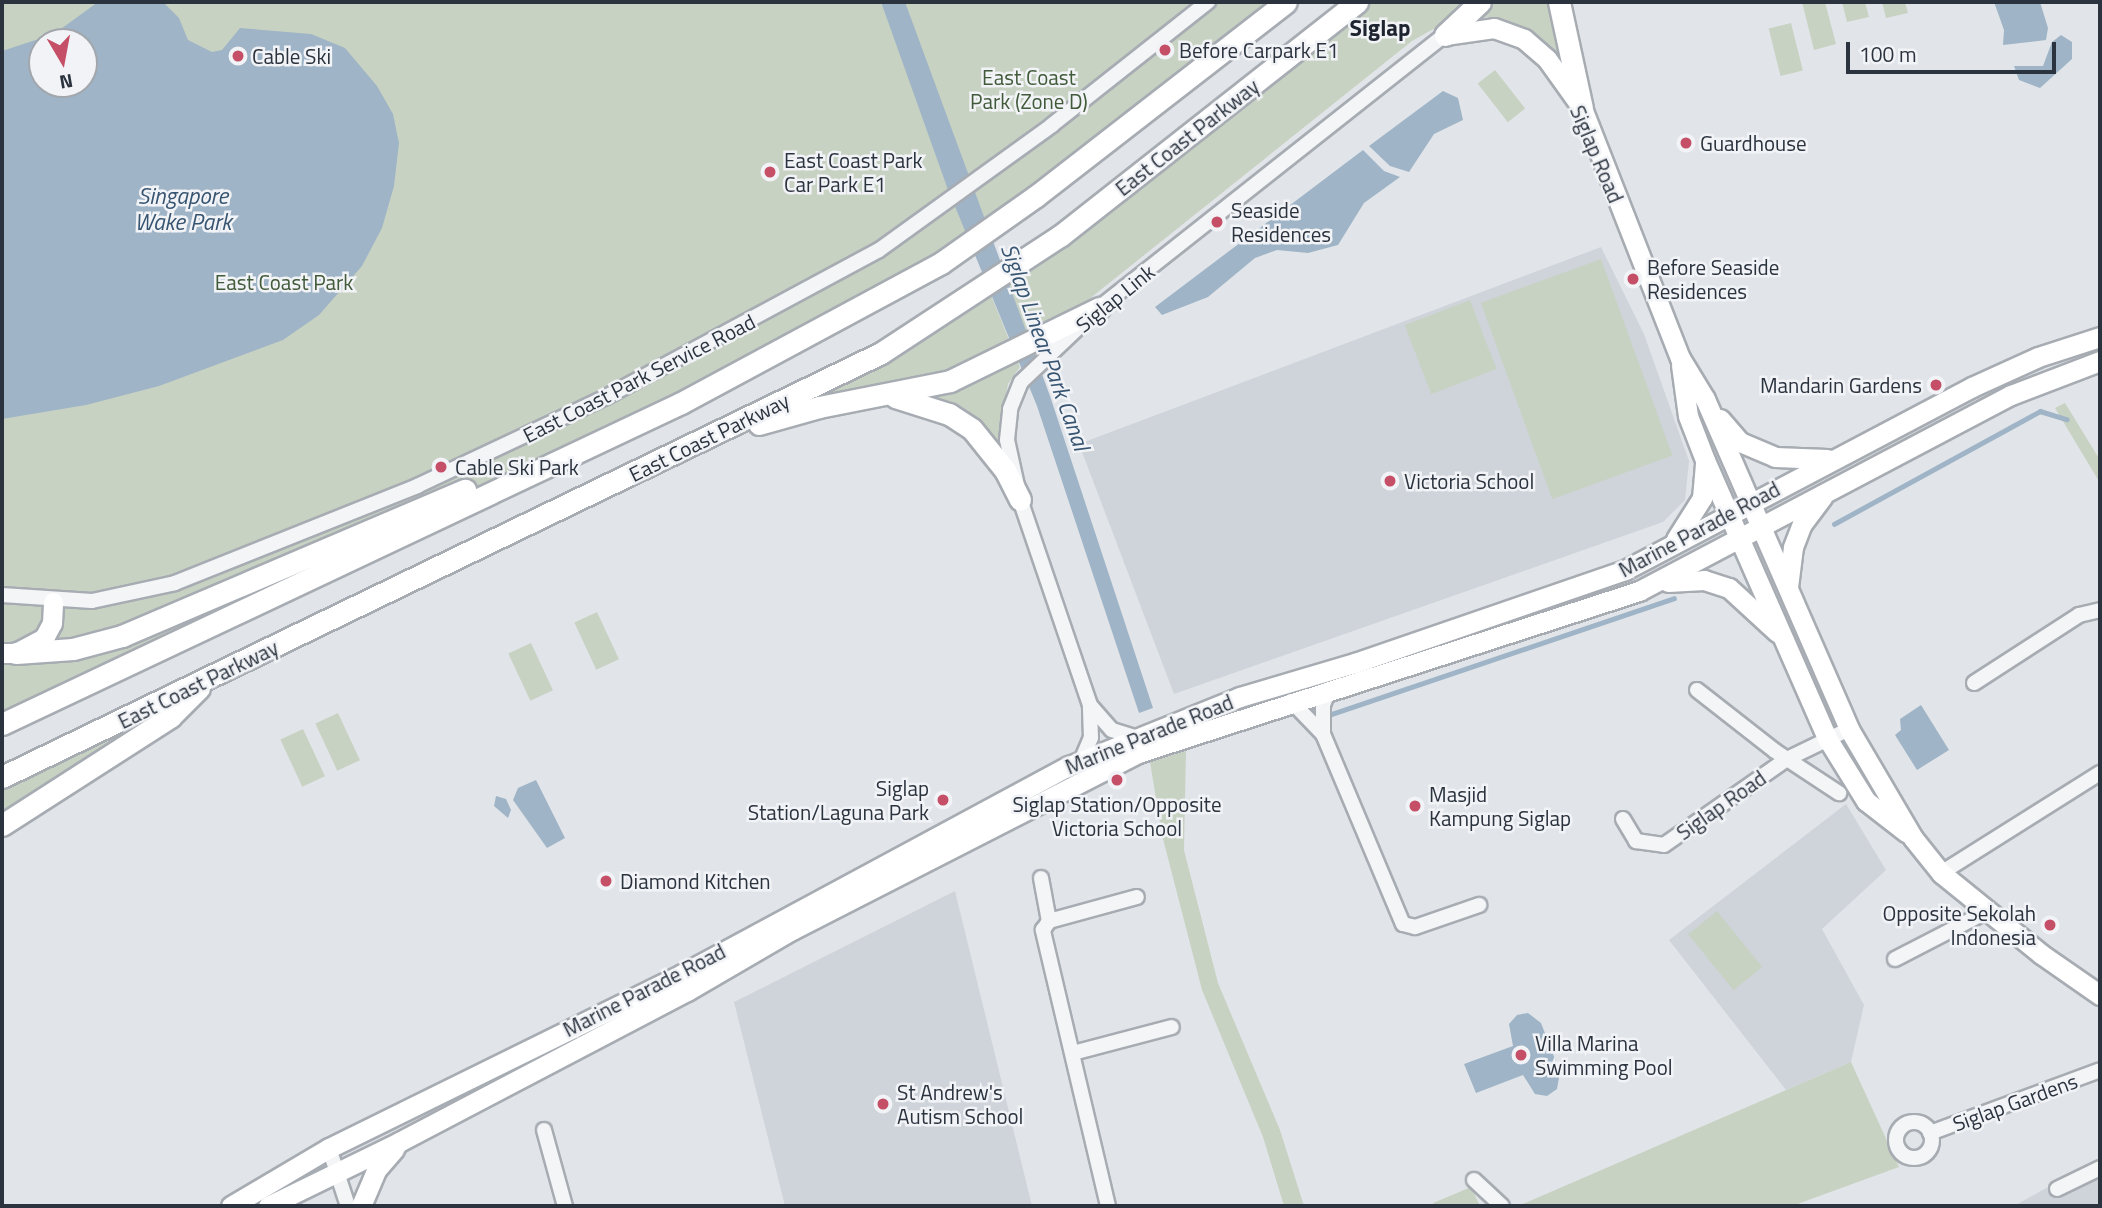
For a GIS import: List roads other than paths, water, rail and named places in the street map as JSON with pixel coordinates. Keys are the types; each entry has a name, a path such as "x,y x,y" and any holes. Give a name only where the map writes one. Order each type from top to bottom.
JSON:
{"highway":[{"name":"East Coast Parkway","path":"2,724 599,442 967,246 1286,2"},
{"name":"East Coast Parkway","path":"2,777 881,353 992,283 1147,169 1357,2"},
{"path":"1445,35 1480,2"},
{"path":"1559,2 1582,108"},
{"path":"705,440 819,407 931,387 1004,357 1044,346 1099,308"},
{"path":"882,396 931,406 972,429 1005,470 1020,499"},
{"path":"9,653 73,649 122,636 472,488 599,442"},
{"path":"2,825 170,717 205,681"}],"main road":[{"name":"Siglap Road","path":"1445,35 1494,28 1524,39 1547,59 1582,108 1680,358 1705,399 1748,503 1788,587 1849,729 1913,838 1941,873 2100,995"},
{"name":"Marine Parade Road","path":"231,1206 329,1149 682,974 1081,761 1240,697 1355,663 1610,576 1670,548 1832,458 2003,372 2100,337"},
{"name":"Siglap Road","path":"1680,358 1688,416 1705,460 1827,738 1866,801 1913,838"},
{"name":"Marine Parade Road","path":"268,1206 399,1142 687,991 792,930 1077,782 1139,753 1291,701 1660,583 1827,491 2029,386 2100,361"},
{"path":"1705,399 1730,433 1749,448 1789,460 1832,458"},
{"path":"1670,548 1702,498 1705,460"},
{"path":"1788,587 1793,547 1802,524 1827,491"},
{"path":"1660,583 1704,580 1729,587 1785,640"},
{"path":"9,653 45,637 53,602"},
{"path":"361,1206 376,1170 399,1142"}],"street":[{"name":"East Coast Park Service Road","path":"2,595 53,602 112,599 160,588 418,486 745,325 879,250 973,182 1208,2"},
{"name":"Siglap Link","path":"1099,308 1445,35"},
{"path":"1044,346 1021,382 1006,428 1020,499 1090,705 1091,738 1081,761"},
{"path":"1974,683 2079,615 2100,610"},
{"path":"1329,689 1323,705 1324,734 1401,921 1415,927 1479,905"},
{"name":"Siglap Road","path":"1697,690 1787,758"},
{"path":"1291,701 1324,734"},
{"path":"1090,705 1112,730 1138,738"},
{"name":"Siglap Road","path":"1623,819 1636,841 1664,845 1787,758 1849,729"},
{"path":"1787,758 1839,793"},
{"path":"1941,873 2100,774"},
{"path":"1041,878 1049,921"},
{"path":"1108,1206 1043,930 1049,921 1137,897"},
{"path":"1895,959 1988,911"},
{"path":"1073,1053 1172,1027"},
{"name":"Siglap Gardens","path":"1930,1133 2100,1070"},
{"path":"544,1130 565,1206"},
{"path":"329,1149 348,1206"},
{"path":"2057,1189 2100,1168"},
{"path":"1474,1180 1502,1206"}],"water":[{"name":"Singapore Wake Park","path":"98,2 163,2 179,18 188,40 212,52 222,50 240,28 311,34 345,48 377,86 393,114 399,143 394,186 382,228 362,266 319,315 283,340 159,386 86,405 2,419 2,51 28,42 28,98 98,98 98,28 62,28"},
{"path":"881,2 905,2 1050,396 1153,708 1139,713 1037,406 947,187"},
{"path":"1994,2 2040,2 2048,28 2046,40 2003,45 2004,30"},
{"path":"2061,35 2072,42 2072,59 2040,88 2019,80 2014,66 2043,66 2052,42"},
{"path":"1443,91 1458,98 1463,120 1434,134 1409,172 1390,166 1369,146"},
{"path":"1363,150 1384,171 1400,177 1364,203 1338,245 1308,253 1277,250 1255,258 1208,297 1162,315 1155,307"},
{"path":"1921,705 1949,750 1917,770 1895,735 1901,730 1900,719"},
{"path":"536,780 565,838 547,848 513,800 518,788"},
{"path":"496,796 506,799 511,810 508,818 494,806"},
{"name":"Villa Marina Swimming Pool","path":"1528,1013 1541,1023 1560,1072 1557,1089 1547,1096 1535,1094 1523,1075 1476,1093 1464,1064 1513,1046 1509,1024 1517,1015"}],"waterway":[{"path":"1834,524 2040,411 2067,419"},
{"path":"1329,715 1674,598"}],"place":[{"name":"Before Carpark E1","path":"1165,50"},
{"name":"Cable Ski","path":"238,56"},
{"name":"Guardhouse","path":"1686,143"},
{"name":"East Coast Park Car Park E1","path":"770,172"},
{"name":"Seaside Residences","path":"1217,222"},
{"name":"Before Seaside Residences","path":"1633,279"},
{"name":"Mandarin Gardens","path":"1936,385"},
{"name":"Cable Ski Park","path":"441,467"},
{"name":"Victoria School","path":"1390,481"},
{"name":"Siglap Station/Opposite Victoria School","path":"1117,780"},
{"name":"Siglap Station/Laguna Park","path":"943,800"},
{"name":"Masjid Kampung Siglap","path":"1415,806"},
{"name":"Diamond Kitchen","path":"606,881"},
{"name":"Opposite Sekolah Indonesia","path":"2050,925"},
{"name":"Villa Marina Swimming Pool","path":"1521,1055"},
{"name":"St Andrew's Autism School","path":"883,1104"}],"district":[{"name":"Siglap","path":"1380,28"}],"park label":[{"name":"East Coast Park (Zone D)","path":"1029,89"},
{"name":"East Coast Park","path":"284,282"}],"water label":[{"name":"Siglap Linear Park Canal","path":"1045,347"}]}
